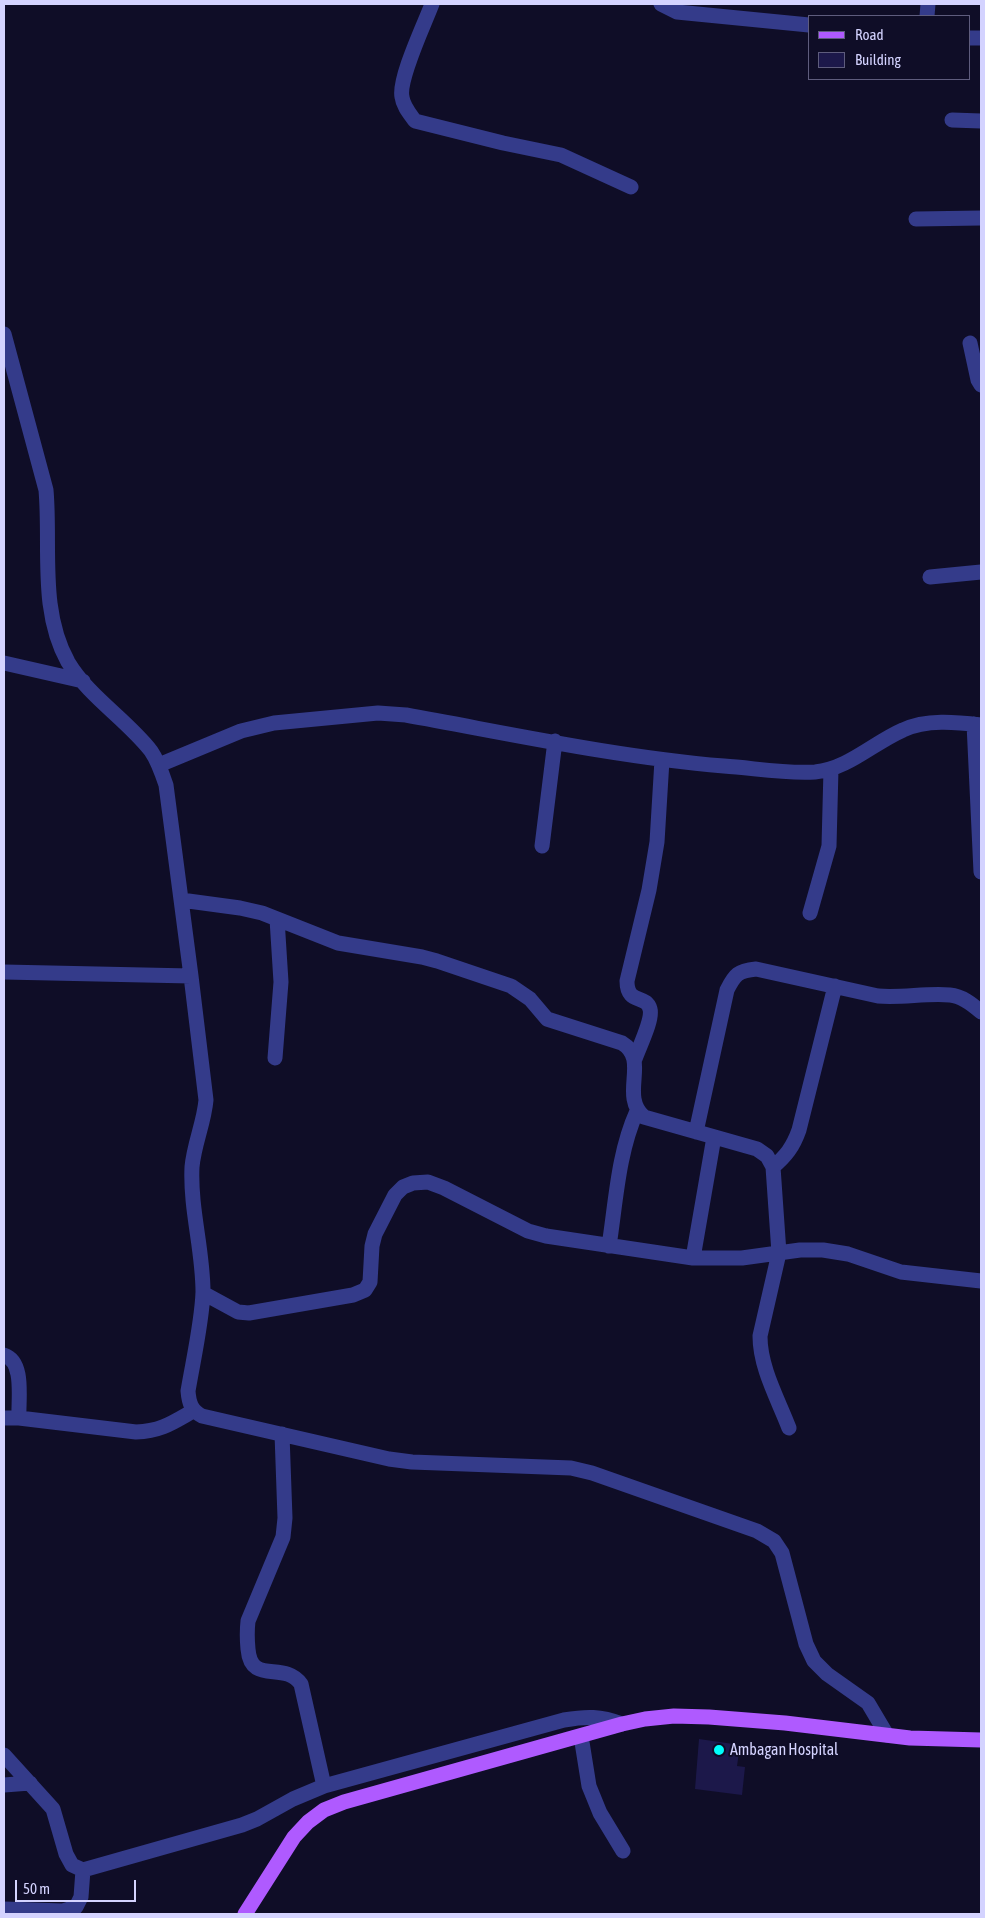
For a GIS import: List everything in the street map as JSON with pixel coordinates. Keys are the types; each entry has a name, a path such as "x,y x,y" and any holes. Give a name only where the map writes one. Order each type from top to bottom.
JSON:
{"main road":[{"path":"246,1914 294,1837 308,1822 324,1810 344,1802 622,1724 674,1716 709,1716 910,1738 981,1740"}],"street":[{"path":"432,4 403,80 402,96 407,109 416,121 561,155 631,187"},
{"path":"661,4 677,12 808,25"},
{"path":"952,120 981,121"},
{"path":"916,219 981,218"},
{"path":"4,334 11,386 46,490 49,597 53,622 69,662 82,681 150,750 159,764 166,785 206,1100 205,1114 194,1152 192,1167 192,1186 203,1293 188,1391 189,1402 193,1411 202,1416 389,1459 412,1462 571,1468 592,1473 757,1531 774,1541 782,1553 806,1644 814,1661 827,1674 868,1703 888,1735"},
{"path":"970,343 978,380 981,385"},
{"path":"930,577 981,572"},
{"path":"4,664 82,681"},
{"path":"159,764 241,731 274,723 378,713 406,715 662,760 796,772 831,769 905,728 920,724 956,722 978,724 981,872"},
{"path":"542,846 554,741"},
{"path":"662,760 657,842 649,890 627,981 627,989 631,996 644,1002 650,1008 650,1017 635,1059 633,1102 637,1111 644,1117 757,1149 767,1156 773,1167 779,1253 760,1336 760,1348 763,1362 790,1428"},
{"path":"810,913 829,846 831,769"},
{"path":"181,900 262,913 338,943 422,957 511,986 530,998 547,1019 622,1043 631,1048 635,1059"},
{"path":"275,1058 281,982 276,919"},
{"path":"696,1132 727,990 734,977 743,970 756,969 893,997 951,995 971,1003 981,1012"},
{"path":"4,972 191,976"},
{"path":"773,1167 787,1155 794,1145 835,986"},
{"path":"609,1246 622,1155 628,1130 637,1111"},
{"path":"693,1258 714,1137"},
{"path":"203,1293 238,1312 249,1313 353,1295 365,1290 370,1282 374,1234 395,1195 403,1187 413,1183 428,1182 444,1188 528,1231 546,1236 693,1258 742,1258 800,1250 831,1252 848,1254 901,1272 981,1281"},
{"path":"4,1355 15,1362 18,1370 11,1418 136,1432 152,1431 168,1426 193,1411"},
{"path":"282,1434 286,1518 283,1538 248,1621 249,1659 253,1666 259,1670 285,1672 296,1676 301,1684 324,1786"},
{"path":"4,1755 53,1809 66,1854 72,1864 84,1870 242,1825 293,1799 324,1786 564,1720 584,1717 604,1718 622,1724"},
{"path":"581,1736 589,1786 600,1813 623,1851"},
{"path":"4,1785 30,1783"},
{"path":"4,1909 63,1911 76,1907 81,1897 84,1870"}],"building":[{"path":"699,1739 740,1745 737,1766 745,1767 742,1795 695,1789"}],"place":[{"name":"Ambagan Hospital","path":"719,1750"}]}
